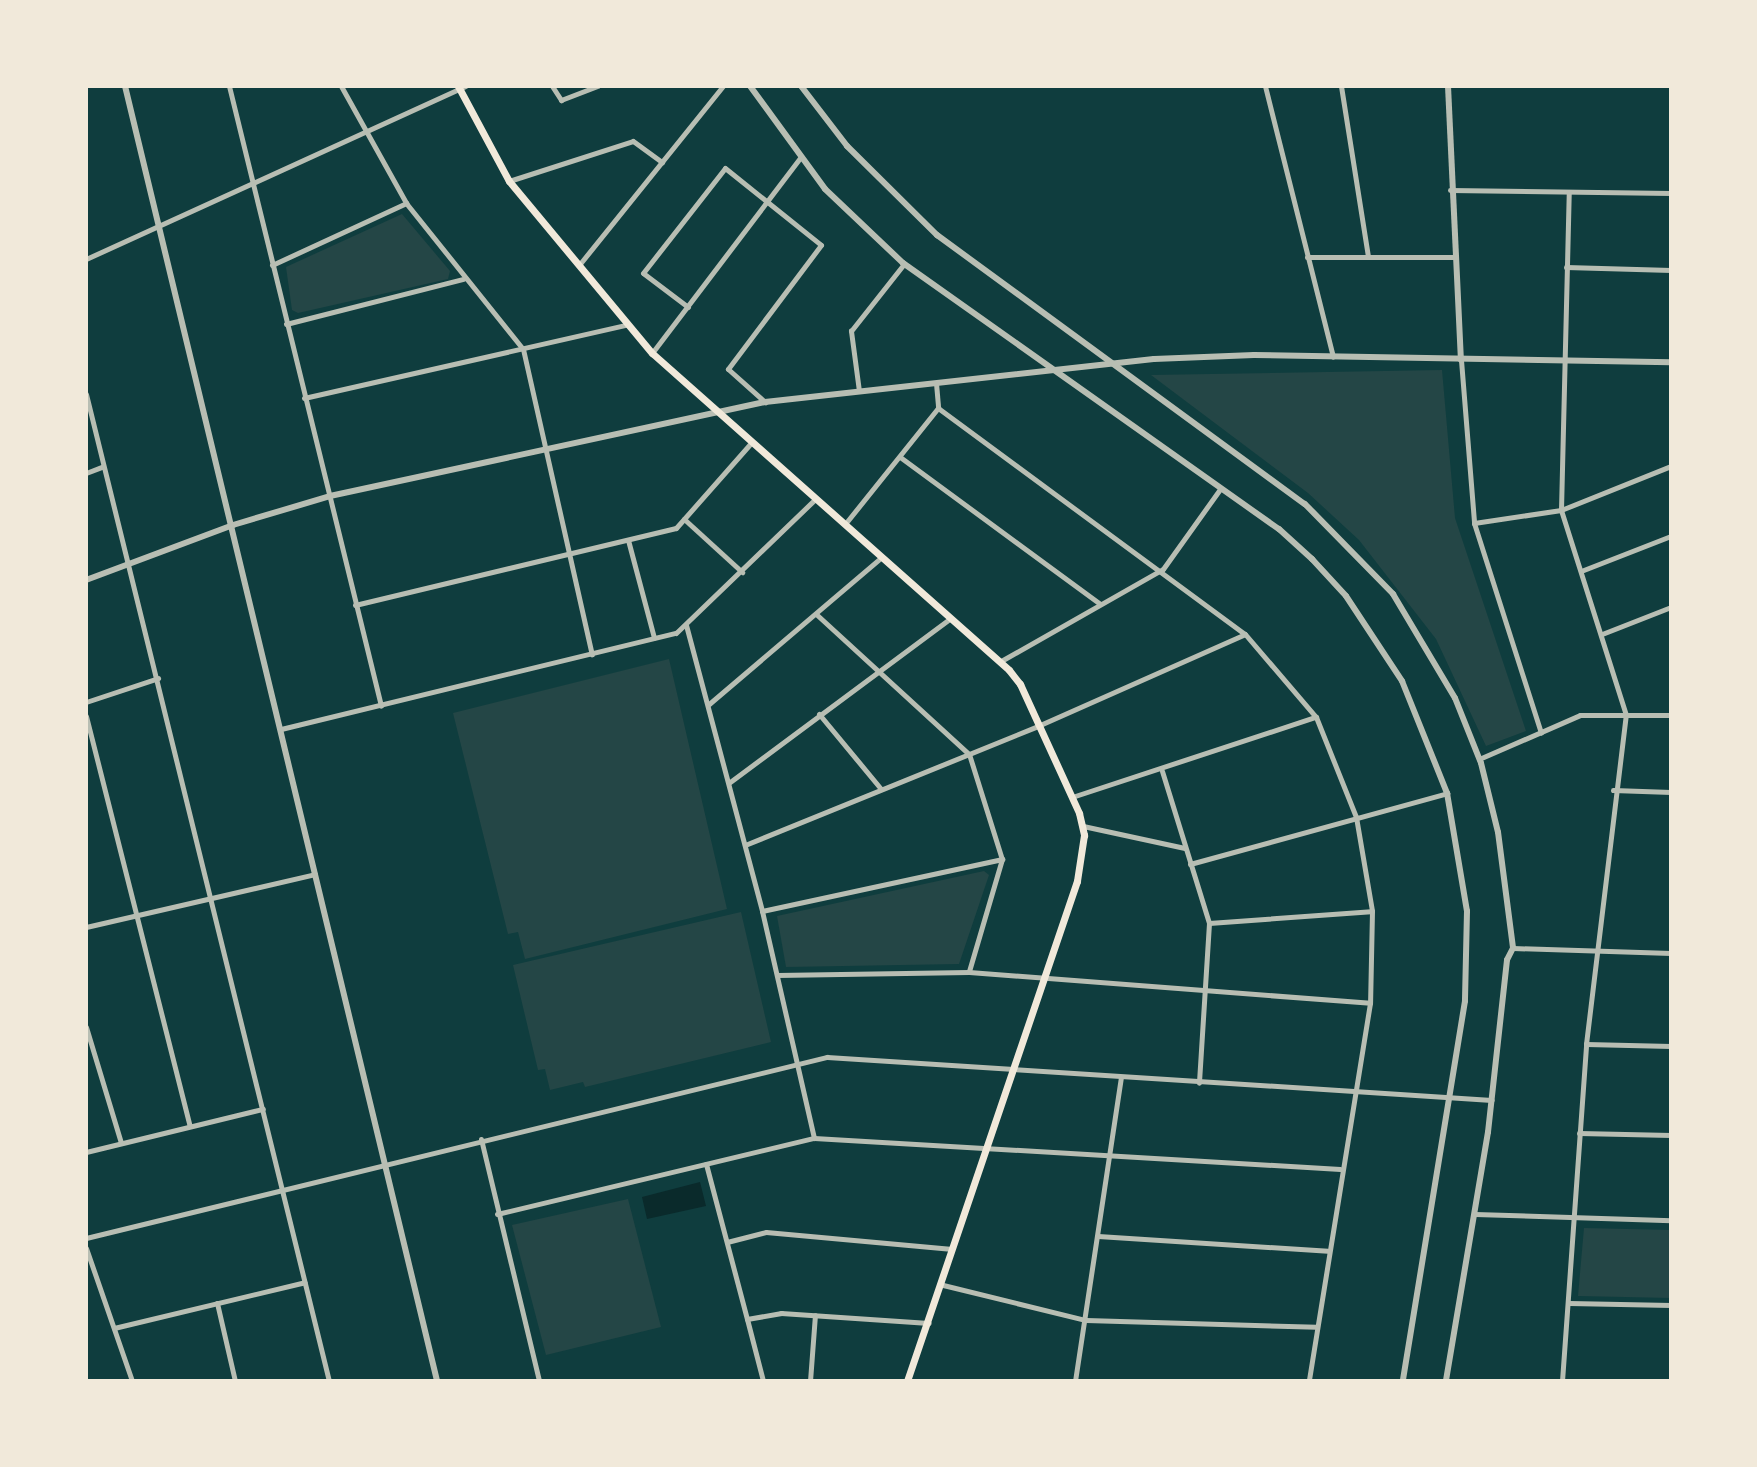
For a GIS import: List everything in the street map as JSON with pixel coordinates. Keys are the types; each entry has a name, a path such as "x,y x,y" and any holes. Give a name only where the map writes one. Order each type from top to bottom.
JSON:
{"main road":[{"path":"461,87 509,181 652,353 712,411 814,500 885,555 1001,661 1020,684 1083,826 1077,881 1016,1072 907,1381"}],"street":[{"path":"125,86 161,225 437,1381"},
{"path":"229,86 381,706"},
{"path":"341,86 406,203 523,349 592,654"},
{"path":"552,86 561,100 597,86"},
{"path":"578,265 723,86"},
{"path":"750,86 800,158 904,264 1220,489 1312,559 1361,617 1402,681 1447,793 1467,911 1465,1001 1403,1381"},
{"path":"801,86 875,177 937,235 1305,504 1393,594 1427,645 1479,759 1498,832 1513,948 1507,960 1492,1100 1446,1381"},
{"path":"1265,86 1333,357"},
{"path":"1341,86 1368,257"},
{"path":"1448,86 1453,257 1474,523 1541,733"},
{"path":"86,259 461,87"},
{"path":"509,181 633,141 662,162"},
{"path":"652,353 800,158"},
{"path":"688,307 643,273 725,168 821,245 728,369 765,402"},
{"path":"1450,190 1671,193"},
{"path":"1562,1381 1586,1044 1613,790 1626,715 1561,510 1568,360 1566,267 1569,192"},
{"path":"272,265 406,203"},
{"path":"1307,257 1453,257"},
{"path":"859,391 851,331 904,264"},
{"path":"1566,267 1671,270"},
{"path":"286,324 464,279"},
{"path":"304,398 626,325"},
{"path":"86,580 233,525 330,496 765,402 1111,363 1333,357 1671,362"},
{"path":"845,524 938,408 935,382"},
{"path":"86,394 102,467 131,564 329,1381"},
{"path":"938,408 1163,569 1245,634 1316,717 1356,817 1372,911 1370,1003 1340,1169 1309,1381"},
{"path":"355,605 676,528 750,444"},
{"path":"900,457 1100,604"},
{"path":"1474,523 1561,510 1671,466"},
{"path":"86,473 102,467"},
{"path":"1001,661 1163,569 1220,489"},
{"path":"281,729 676,633 814,500"},
{"path":"684,519 742,572"},
{"path":"1581,571 1671,536"},
{"path":"628,540 654,638"},
{"path":"709,704 885,555"},
{"path":"1602,634 1671,607"},
{"path":"816,614 969,754 1002,859 969,972"},
{"path":"730,782 877,670 953,617"},
{"path":"686,625 730,782 814,1138"},
{"path":"745,845 1040,725 1245,634"},
{"path":"86,702 158,678"},
{"path":"819,714 881,789"},
{"path":"1479,759 1580,715 1671,715"},
{"path":"86,716 190,1126"},
{"path":"1071,798 1162,771 1316,717"},
{"path":"1162,771 1209,923 1199,1083"},
{"path":"1613,790 1671,792"},
{"path":"1190,864 1447,793"},
{"path":"1083,826 1185,848"},
{"path":"762,911 1002,859"},
{"path":"86,927 316,874"},
{"path":"1209,923 1372,911"},
{"path":"1513,948 1671,953"},
{"path":"777,975 969,972 1370,1003"},
{"path":"86,1027 121,1143"},
{"path":"1586,1044 1671,1046"},
{"path":"86,1238 385,1162 827,1057 1016,1072 1492,1100"},
{"path":"1075,1381 1121,1078"},
{"path":"86,1152 263,1109"},
{"path":"1579,1133 1671,1135"},
{"path":"497,1214 814,1138 987,1151 1340,1169"},
{"path":"481,1139 539,1381"},
{"path":"706,1164 763,1381"},
{"path":"1475,1214 1671,1220"},
{"path":"727,1242 766,1232 954,1249"},
{"path":"1098,1236 1328,1251"},
{"path":"86,1248 132,1381"},
{"path":"114,1328 305,1282"},
{"path":"943,1285 1086,1320 1316,1327"},
{"path":"217,1303 235,1381"},
{"path":"1569,1303 1671,1305"},
{"path":"747,1319 781,1313 929,1323"},
{"path":"810,1381 815,1315"}],"shaded area":[{"path":"402,214 450,271 448,279 298,313 292,310 286,267"},
{"path":"1442,370 1455,518 1526,731 1486,746 1436,639 1359,540 1308,493 1151,375"},
{"path":"669,659 727,909 525,959 518,932 508,934 453,713"},
{"path":"984,871 989,875 959,964 786,967 777,916"},
{"path":"741,912 771,1042 585,1087 583,1082 550,1090 545,1069 538,1070 513,965"},
{"path":"700,1182 706,1206 647,1219 642,1197"},
{"path":"628,1199 661,1327 546,1355 512,1225"},
{"path":"1584,1228 1671,1230 1671,1298 1578,1296"}]}
